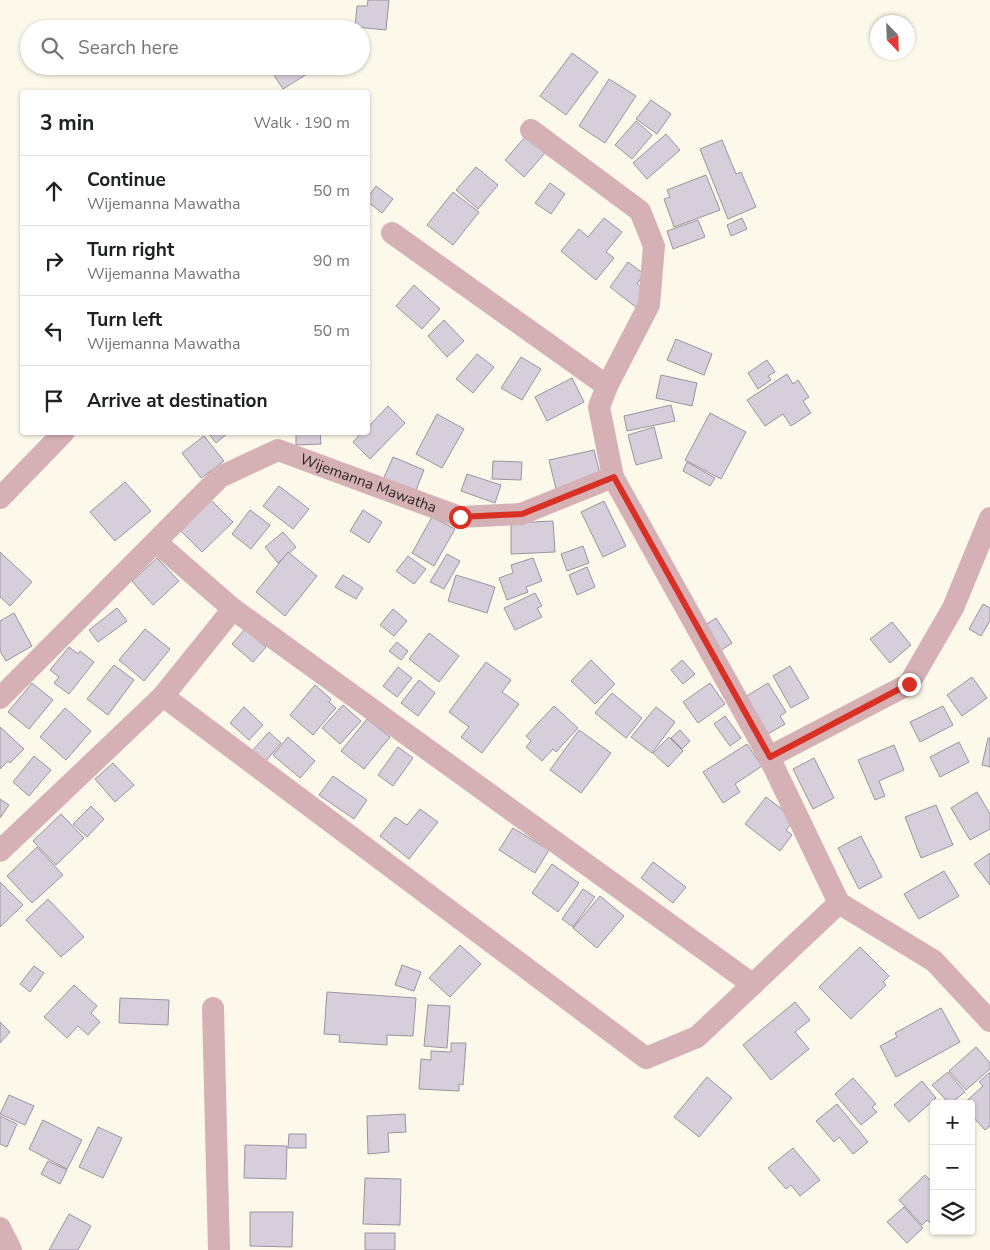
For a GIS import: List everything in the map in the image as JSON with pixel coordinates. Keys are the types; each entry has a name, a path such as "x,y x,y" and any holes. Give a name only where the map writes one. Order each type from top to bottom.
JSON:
{"street":[{"path":"531,130 640,211 654,246 649,305 607,386 599,407 614,477 770,757 839,903 934,961 990,1021"},
{"path":"392,233 607,386"},
{"path":"0,498 61,435"},
{"name":"Wijemanna Mawatha","path":"0,698 220,476 278,450 460,517 522,514 614,477"},
{"path":"770,757 909,684 954,608 990,518"},
{"path":"156,542 233,609 752,984"},
{"path":"0,851 163,696 233,609"},
{"path":"163,696 646,1058 697,1037 839,903"},
{"path":"213,1008 219,1250"},
{"path":"0,1228 10,1250"}],"building":[{"path":"368,0 389,0 386,30 370,28 370,20 356,20 357,6 367,6"},
{"path":"572,53 598,72 566,115 540,96"},
{"path":"274,75 305,75 283,89"},
{"path":"609,79 636,96 605,143 579,126"},
{"path":"651,100 671,114 657,134 636,119"},
{"path":"636,121 652,135 632,159 615,145"},
{"path":"666,134 680,150 647,179 633,163"},
{"path":"526,136 545,153 524,177 505,160"},
{"path":"722,140 736,174 741,172 756,207 728,219 700,149"},
{"path":"476,167 498,185 478,209 456,190"},
{"path":"706,175 720,210 674,227 664,199 670,197 667,190"},
{"path":"550,183 565,194 551,214 535,203"},
{"path":"376,186 393,199 382,213 370,204 370,194"},
{"path":"453,192 479,212 453,245 427,225"},
{"path":"604,218 622,232 606,252 614,258 596,280 561,251 579,229 588,237"},
{"path":"742,218 747,229 731,236 727,225"},
{"path":"698,220 705,237 673,249 667,231"},
{"path":"628,262 644,274 637,284 648,293 637,308 610,287"},
{"path":"414,285 440,309 422,329 396,306"},
{"path":"444,320 464,341 447,357 428,336"},
{"path":"676,339 712,354 704,375 667,360"},
{"path":"477,354 494,367 473,393 456,379"},
{"path":"521,357 541,369 522,400 501,388"},
{"path":"767,360 775,372 768,376 771,380 758,389 748,373"},
{"path":"787,374 793,384 798,380 809,397 803,401 811,413 791,426 783,414 765,426 747,400"},
{"path":"661,375 697,383 692,406 656,398"},
{"path":"572,378 584,402 547,421 535,397"},
{"path":"671,405 675,421 627,431 624,416"},
{"path":"388,406 405,423 370,459 353,442 359,435 370,435 370,425"},
{"path":"710,413 746,432 721,479 685,460"},
{"path":"437,414 464,429 442,468 416,454"},
{"path":"654,427 662,458 636,465 628,435"},
{"path":"209,435 226,435 216,443"},
{"path":"296,435 320,435 321,444 296,445"},
{"path":"204,436 224,461 201,478 182,453"},
{"path":"594,450 601,478 556,489 549,460"},
{"path":"393,457 424,470 414,495 382,482"},
{"path":"493,461 522,462 521,480 492,479"},
{"path":"687,462 715,478 710,486 683,471"},
{"path":"467,474 501,485 495,503 461,491"},
{"path":"125,482 151,511 115,541 90,512"},
{"path":"279,486 309,509 293,529 263,506"},
{"path":"210,499 233,522 202,552 179,529"},
{"path":"604,501 626,546 603,557 581,512"},
{"path":"250,510 270,525 251,549 232,534"},
{"path":"363,510 382,522 369,543 350,531"},
{"path":"432,517 455,529 434,566 412,553"},
{"path":"553,521 555,552 511,554 511,523"},
{"path":"283,532 296,547 278,563 265,547"},
{"path":"583,546 589,563 567,571 561,554"},
{"path":"0,552 32,582 10,606 0,597"},
{"path":"288,552 317,576 285,616 256,592"},
{"path":"447,554 460,561 444,589 430,582"},
{"path":"408,556 426,569 414,584 396,571"},
{"path":"157,558 179,581 153,605 132,581"},
{"path":"533,558 542,581 526,587 528,592 507,600 499,578 513,573 511,565"},
{"path":"587,567 595,587 577,595 569,575"},
{"path":"343,575 363,588 356,599 335,587"},
{"path":"456,575 495,587 487,613 448,601"},
{"path":"535,593 542,606 537,608 542,617 515,630 504,608"},
{"path":"983,604 990,608 990,621 981,636 969,629"},
{"path":"117,608 127,621 98,642 89,630"},
{"path":"393,609 407,621 394,636 380,625"},
{"path":"14,613 32,646 6,661 0,651 0,621"},
{"path":"716,618 732,643 717,653 701,628"},
{"path":"892,622 911,645 890,663 870,639"},
{"path":"145,629 170,649 144,681 119,660"},
{"path":"245,629 266,647 253,662 232,644"},
{"path":"429,633 459,656 439,682 409,659"},
{"path":"397,642 408,651 401,660 389,651"},
{"path":"69,647 78,654 80,651 94,662 69,694 54,683 59,677 50,670"},
{"path":"591,660 615,684 595,704 571,681"},
{"path":"682,660 695,674 683,684 671,670"},
{"path":"486,662 511,680 502,692 519,704 482,753 461,737 469,727 449,712"},
{"path":"114,665 134,680 108,715 87,699"},
{"path":"790,666 809,698 791,708 773,676"},
{"path":"398,667 412,678 397,697 383,686"},
{"path":"972,677 987,698 962,716 947,695"},
{"path":"419,680 435,693 418,716 401,703"},
{"path":"32,683 53,700 29,729 8,712"},
{"path":"710,683 725,704 698,723 683,702"},
{"path":"768,683 786,712 780,716 785,724 768,734 745,697"},
{"path":"315,685 331,699 329,702 336,708 313,735 290,715"},
{"path":"612,693 642,718 626,738 595,713"},
{"path":"343,705 361,721 340,744 322,728"},
{"path":"554,706 578,728 556,752 553,749 542,761 526,747 531,741 526,736"},
{"path":"943,706 953,725 920,742 910,722"},
{"path":"244,707 263,725 249,740 230,723"},
{"path":"656,707 675,722 652,753 631,737"},
{"path":"65,708 91,731 66,760 40,737"},
{"path":"725,716 741,738 730,746 714,724"},
{"path":"367,719 390,737 364,769 341,751"},
{"path":"0,727 24,749 10,763 8,761 0,769"},
{"path":"579,730 611,753 581,793 550,770"},
{"path":"680,730 690,741 682,749 671,738"},
{"path":"269,732 281,743 265,762 252,751"},
{"path":"288,737 315,761 300,778 273,755"},
{"path":"669,737 683,751 668,767 653,753"},
{"path":"988,738 990,738 990,767 982,765"},
{"path":"959,742 969,762 940,777 930,757"},
{"path":"747,744 762,766 735,784 740,792 723,803 703,772"},
{"path":"894,745 904,770 879,781 885,796 875,800 858,760"},
{"path":"398,747 413,758 393,786 378,775"},
{"path":"34,756 51,770 29,796 13,782"},
{"path":"814,758 834,798 813,809 793,769"},
{"path":"113,763 134,785 115,802 95,779"},
{"path":"333,776 367,800 354,819 319,795"},
{"path":"977,792 990,814 990,829 970,840 951,808"},
{"path":"766,797 795,819 786,830 792,835 780,851 745,824"},
{"path":"0,799 9,805 0,818"},
{"path":"936,805 953,845 921,858 905,817"},
{"path":"91,806 104,819 87,837 73,824"},
{"path":"420,809 438,822 409,859 380,836 395,817 407,825"},
{"path":"61,814 84,838 56,865 33,841"},
{"path":"513,828 549,850 535,873 499,850"},
{"path":"861,836 882,877 859,889 838,848"},
{"path":"37,847 63,875 32,903 7,876"},
{"path":"990,853 990,885 974,864"},
{"path":"653,862 686,887 673,903 641,878"},
{"path":"552,864 579,883 558,912 532,893"},
{"path":"944,871 959,896 919,919 904,894"},
{"path":"0,882 23,905 0,927"},
{"path":"583,889 595,897 573,927 562,919"},
{"path":"600,896 624,916 597,948 573,928"},
{"path":"48,899 84,937 61,957 26,920"},
{"path":"460,945 481,964 450,997 429,978"},
{"path":"860,947 889,976 883,982 886,985 851,1019 819,987"},
{"path":"402,965 421,972 414,991 395,985"},
{"path":"34,966 44,973 30,992 20,984"},
{"path":"74,985 97,1006 91,1013 100,1022 88,1035 78,1026 67,1038 44,1017"},
{"path":"327,992 416,998 413,1036 387,1035 387,1045 339,1042 340,1035 324,1034"},
{"path":"120,998 169,1000 168,1025 119,1023"},
{"path":"795,1002 810,1020 795,1032 809,1049 771,1080 743,1045"},
{"path":"428,1005 450,1006 447,1048 424,1046"},
{"path":"941,1008 960,1042 896,1077 880,1046 897,1037 895,1033"},
{"path":"0,1022 10,1032 0,1043"},
{"path":"451,1043 466,1043 463,1085 459,1084 459,1091 419,1089 421,1059 431,1060 431,1051 451,1052"},
{"path":"976,1047 990,1063 990,1069 966,1090 949,1071"},
{"path":"948,1072 965,1092 955,1100 946,1100 932,1085"},
{"path":"990,1072 990,1126 985,1130 975,1119 975,1100 967,1100 983,1086 979,1082"},
{"path":"707,1077 732,1098 699,1137 674,1117"},
{"path":"853,1078 876,1104 872,1107 877,1112 861,1125 835,1094"},
{"path":"922,1081 936,1098 930,1100 930,1103 909,1122 894,1105"},
{"path":"9,1095 34,1106 25,1125 0,1114"},
{"path":"837,1104 868,1142 853,1154 839,1137 834,1142 816,1121"},
{"path":"405,1114 406,1132 388,1133 389,1152 368,1154 367,1116"},
{"path":"0,1116 17,1124 7,1147 0,1144"},
{"path":"43,1120 82,1140 67,1169 29,1149"},
{"path":"98,1127 122,1138 103,1178 79,1167"},
{"path":"289,1134 306,1134 306,1148 288,1148"},
{"path":"245,1145 287,1146 286,1179 244,1178"},
{"path":"793,1148 820,1180 800,1196 791,1185 786,1189 768,1168"},
{"path":"48,1161 67,1170 60,1184 41,1174"},
{"path":"925,1175 930,1180 930,1223 927,1220 922,1225 899,1200"},
{"path":"365,1178 401,1179 400,1225 363,1224"},
{"path":"904,1207 923,1228 907,1243 887,1222"},
{"path":"250,1212 293,1212 292,1247 250,1246"},
{"path":"69,1214 91,1226 78,1250 49,1250"},
{"path":"365,1233 395,1233 395,1250 365,1250"}],"route":[{"path":"460,517 522,514 614,477 770,757 909,684"}]}
